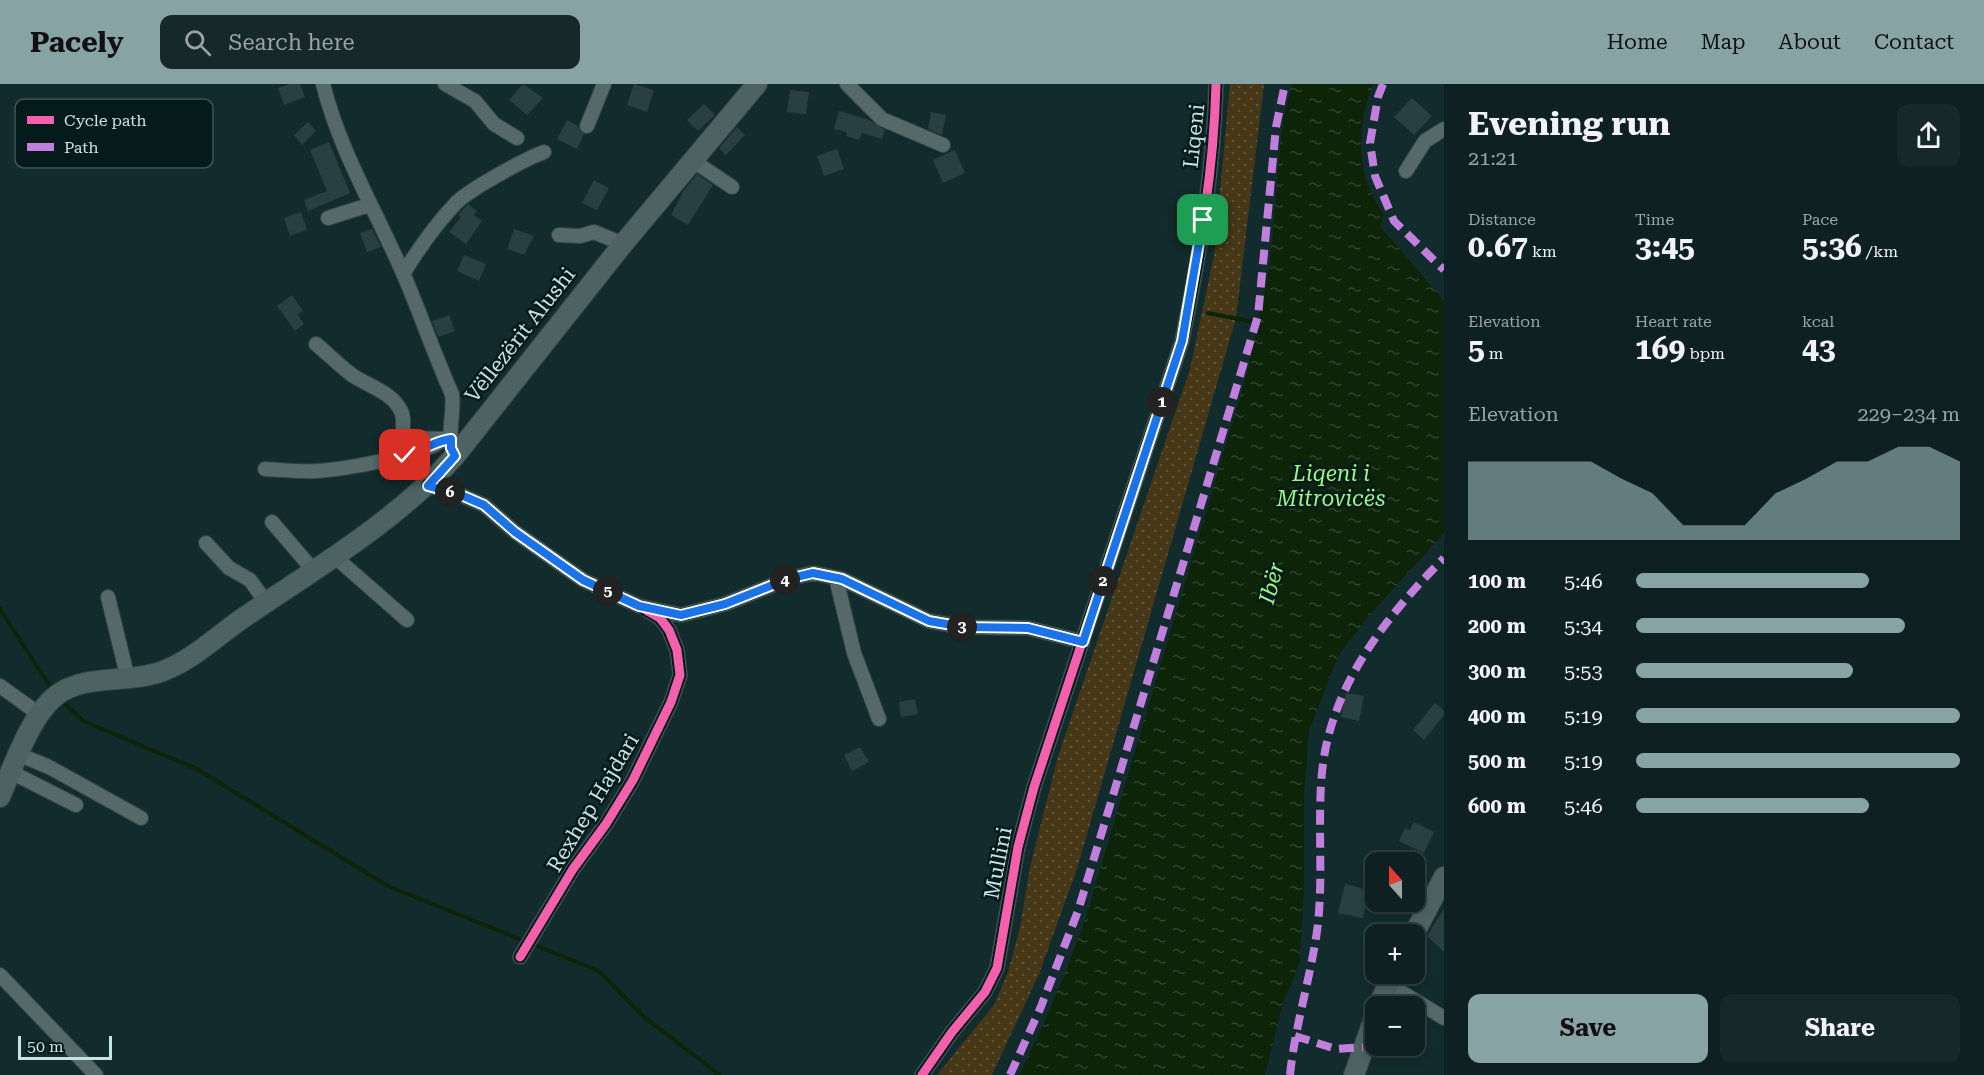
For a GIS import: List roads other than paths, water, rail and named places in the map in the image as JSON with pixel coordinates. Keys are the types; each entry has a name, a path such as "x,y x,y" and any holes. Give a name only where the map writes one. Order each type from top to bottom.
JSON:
{"main road":[{"name":"Vëllezërit Alushi","path":"50,702 72,686 128,679 163,671 185,660 266,602 363,538 428,486 449,445 623,244 757,84"},
{"path":"0,797 15,764 50,702"},
{"path":"1420,924 1444,880"},
{"path":"1354,1075 1365,1044"}],"street":[{"path":"323,84 337,133 403,274 452,394 454,406 449,445"},
{"path":"445,84 475,101 494,124 517,138"},
{"path":"587,126 604,84"},
{"path":"847,84 882,119 943,144"},
{"name":"Liqeni","path":"1083,642 1182,341 1194,284 1215,133 1216,84"},
{"path":"1406,171 1425,141 1444,129"},
{"path":"403,274 426,237 458,201 530,157 544,152"},
{"path":"693,160 732,187"},
{"path":"328,218 369,205"},
{"name":"Vëllezërit Alushi","path":"559,235 580,236 594,232 623,244"},
{"path":"316,344 353,375 379,389 396,403 402,412 402,432 405,438 449,445"},
{"path":"265,469 318,471 350,467 449,445"},
{"name":"Rexhep Hajdari","path":"428,486 461,495 484,505 515,532 583,580 660,618 669,630 676,650 680,675 671,702 633,780 606,824 573,869 520,957"},
{"path":"272,522 314,571"},
{"path":"206,543 224,564 250,580 266,602"},
{"path":"334,556 407,620"},
{"name":"Rexhep Hajdari","path":"639,606 681,615 725,604 788,579 813,573 836,578 929,621 963,627 1028,628 1083,642"},
{"path":"836,578 854,653 879,719"},
{"path":"108,597 128,679"},
{"name":"Mullini","path":"922,1075 952,1032 985,992 997,968 1026,814 1083,642"},
{"path":"0,686 50,702"},
{"path":"15,764 76,805"},
{"path":"15,764 49,767 141,818"},
{"path":"0,975 96,1075"},
{"path":"1398,984 1444,1018"}],"water":[{"name":"Liqeni i Mitrovicës","path":"1292,84 1373,84 1363,117 1361,151 1368,184 1384,214 1380,226 1444,301 1444,533 1372,612 1338,656 1309,731 1304,793 1304,895 1299,965 1283,1003 1265,1075 1019,1075 1055,997 1086,917 1248,370 1270,264 1282,125"}],"waterway":[{"path":"1208,313 1259,323"},
{"path":"0,609 53,691"},
{"path":"60,699 83,721 197,769 388,886 599,971 644,1017 720,1075"}],"water label":[{"name":"Ibër","path":"1271,583"}]}
